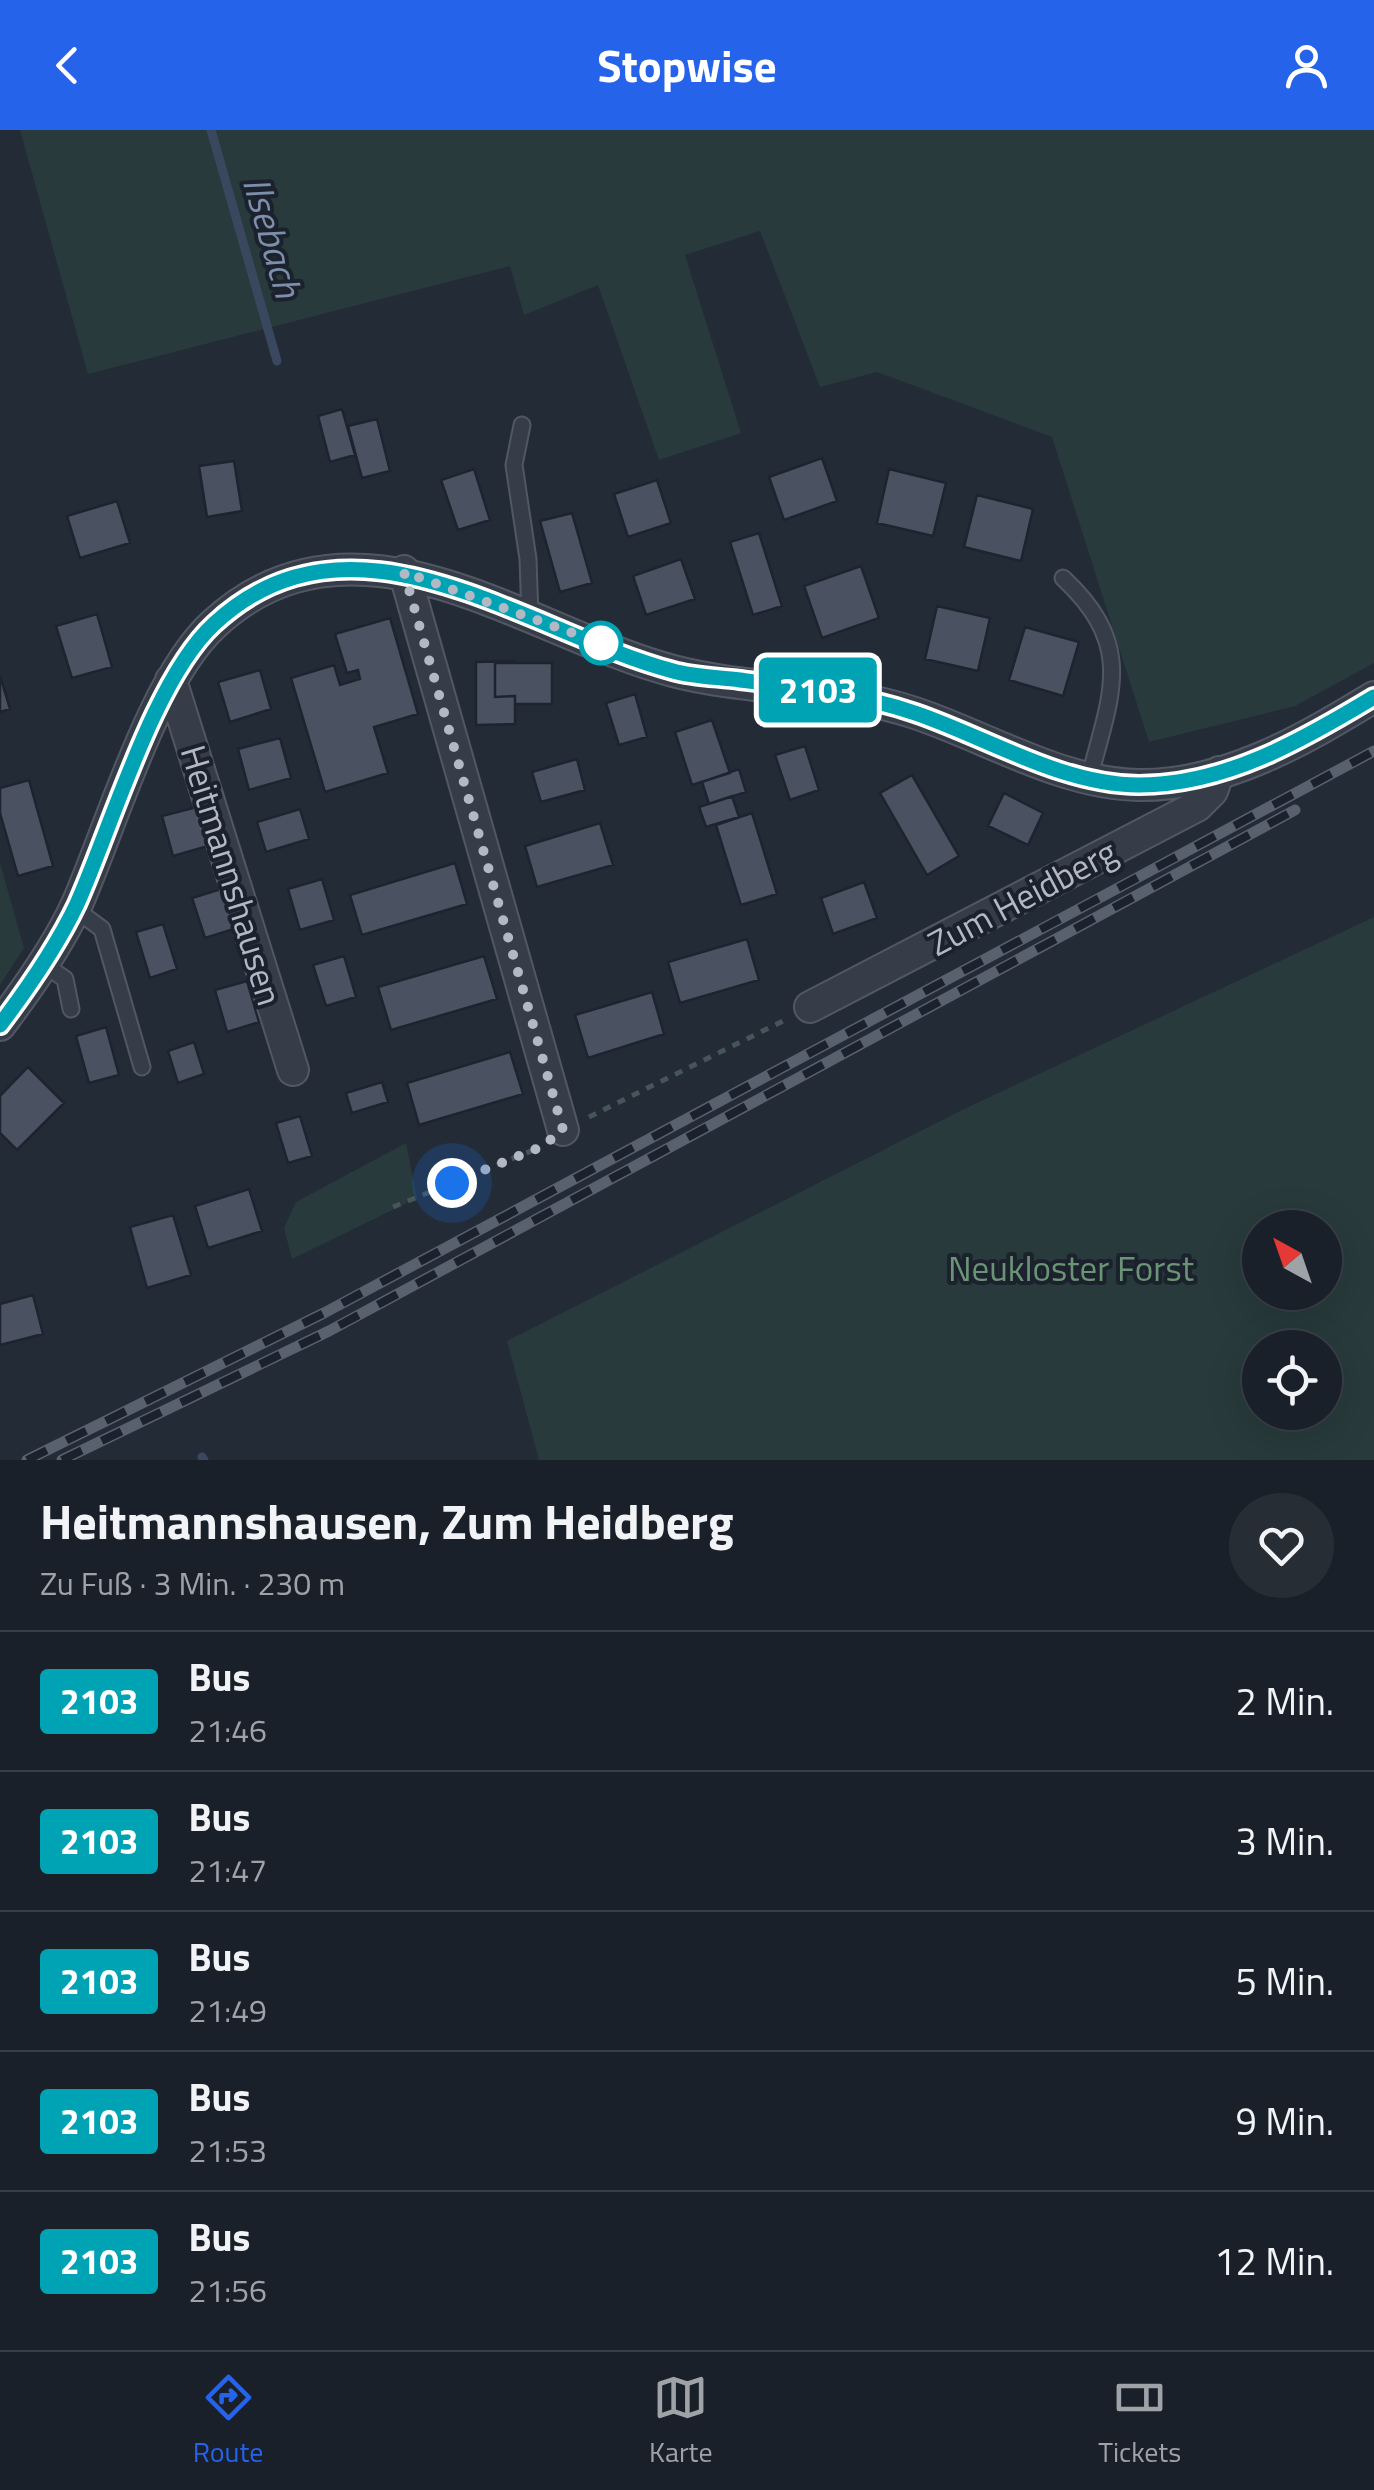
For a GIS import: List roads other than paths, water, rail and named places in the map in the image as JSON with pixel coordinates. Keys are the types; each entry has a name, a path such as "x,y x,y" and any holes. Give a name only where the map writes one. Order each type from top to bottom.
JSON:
{"street":[{"name":"Heitmannshausen","path":"0,1025 74,908 171,680 213,624 269,586 340,568 404,572 673,671 816,690 911,712 1089,779 1147,785 1219,772 1290,745 1374,697"},
{"path":"404,572 563,1130"},
{"name":"Heitmannshausen","path":"171,680 293,1070"},
{"name":"Zum Heidberg","path":"810,1008 1197,806 1212,792 1219,772"}],"lane":[{"path":"522,425 514,465 528,559 530,616"},
{"path":"1063,578 1094,607 1113,661 1114,682 1089,779"},
{"path":"74,908 102,929 142,1067"},
{"path":"42,962 65,979 71,1009"}],"waterway":[{"name":"Ilsebach","path":"211,130 277,361"}],"railway":[{"path":"27,1460 324,1313 1374,751"},
{"path":"62,1460 329,1331 1295,810"}],"park label":[{"name":"Neukloster Forst","path":"1071,1268"}]}
